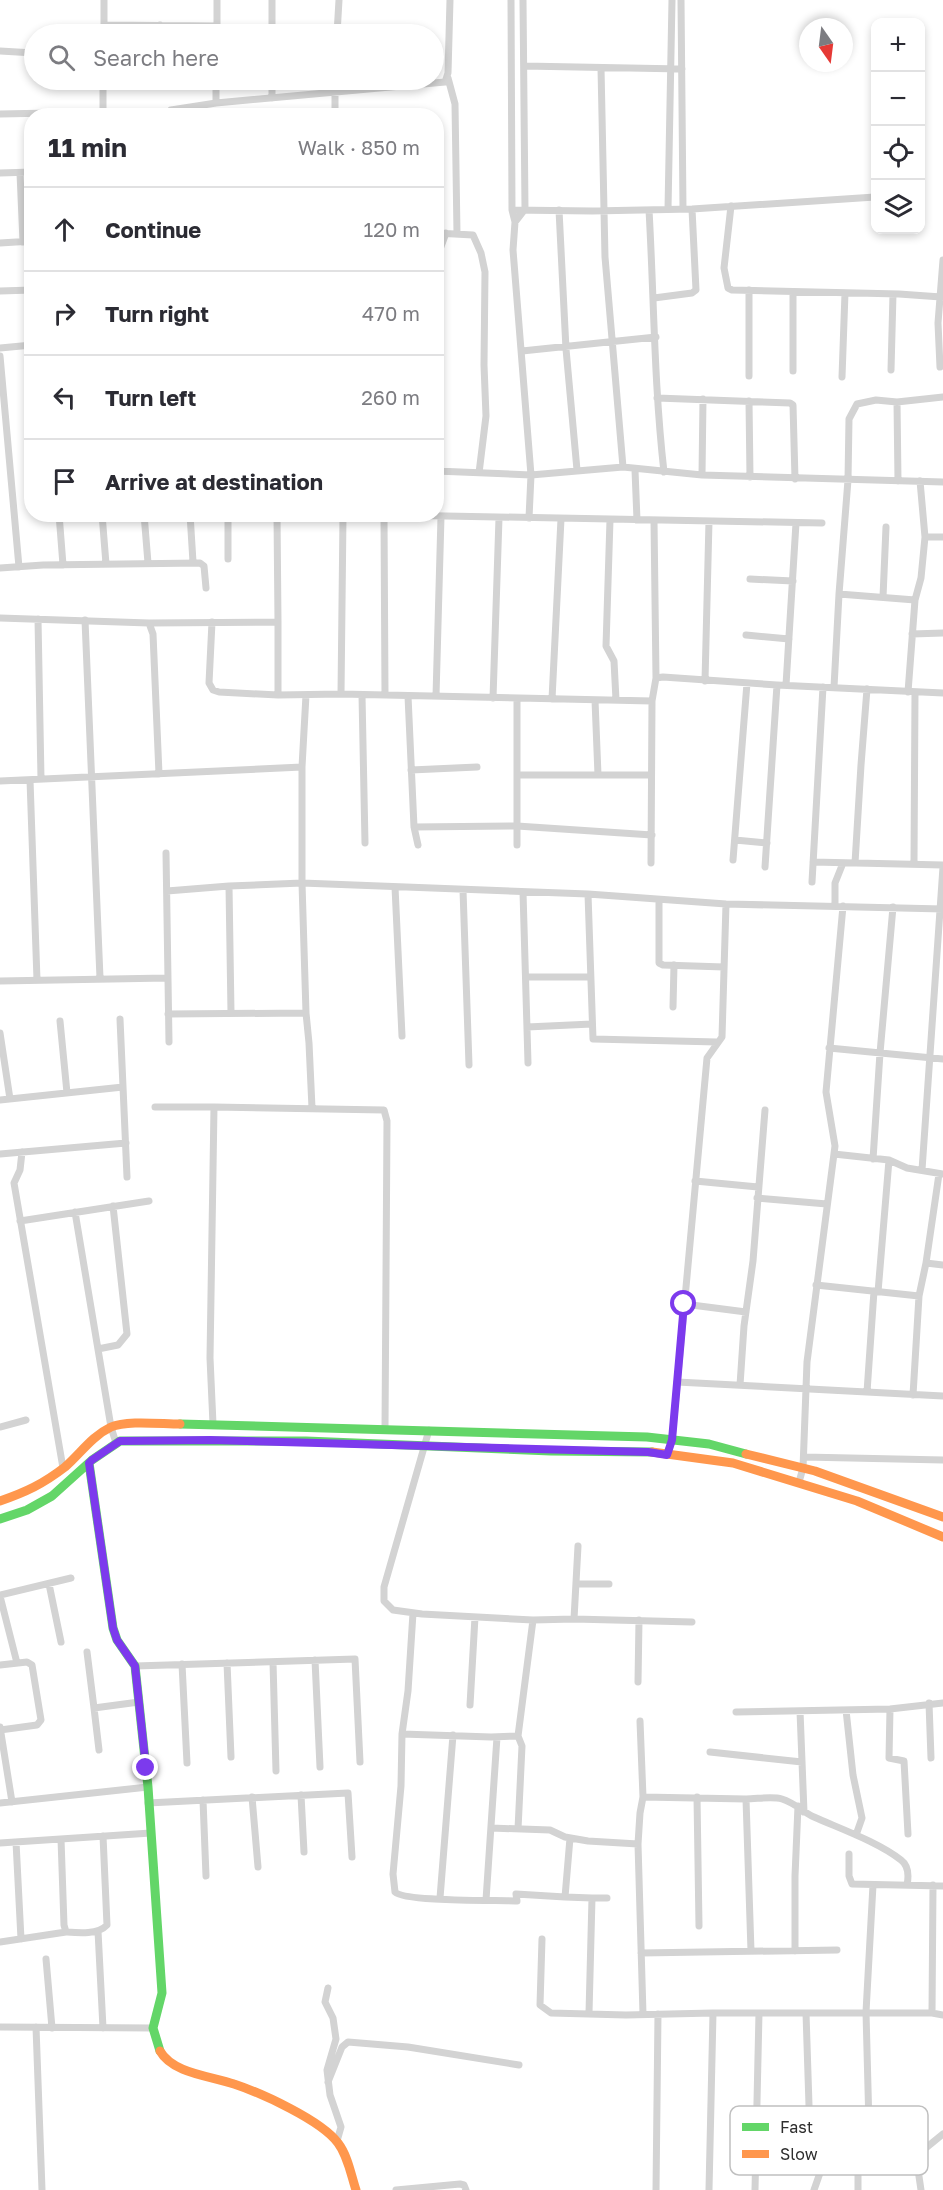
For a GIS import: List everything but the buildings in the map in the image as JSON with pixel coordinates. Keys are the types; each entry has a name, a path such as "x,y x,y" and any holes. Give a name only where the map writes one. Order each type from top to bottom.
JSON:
{"street":[{"path":"104,0 104,24"},
{"path":"217,0 217,24"},
{"path":"272,0 272,24"},
{"path":"338,24 339,0"},
{"path":"450,0 448,78 455,104 457,234"},
{"path":"511,0 512,210 515,222 513,250 531,475 529,518"},
{"path":"515,222 525,209 523,0"},
{"path":"668,209 672,0"},
{"path":"681,0 683,209"},
{"path":"0,51 24,52"},
{"path":"524,66 682,69"},
{"path":"601,68 603,211 622,467"},
{"path":"444,82 448,78"},
{"path":"103,90 103,108"},
{"path":"216,90 216,103"},
{"path":"272,90 272,98"},
{"path":"186,108 216,103 359,90"},
{"path":"334,92 335,108"},
{"path":"0,114 24,114"},
{"path":"0,173 24,173"},
{"path":"20,173 24,212"},
{"path":"512,210 692,209 871,197"},
{"path":"731,206 724,275 728,288 732,290 941,297"},
{"path":"654,298 696,291 692,209"},
{"path":"559,210 566,347 577,470"},
{"path":"649,210 657,398 664,471"},
{"path":"444,238 446,233 473,235 481,253 485,272 486,416 479,473"},
{"path":"0,243 24,242"},
{"path":"940,367 939,323 943,260"},
{"path":"0,291 24,290"},
{"path":"749,291 749,376"},
{"path":"793,292 793,371"},
{"path":"842,377 844,293"},
{"path":"891,370 893,294"},
{"path":"522,351 656,337"},
{"path":"0,348 24,346"},
{"path":"0,356 19,567"},
{"path":"834,687 848,480 849,419 856,404 876,400 897,402 943,397"},
{"path":"657,398 794,405 795,479"},
{"path":"702,475 704,399"},
{"path":"748,401 750,477"},
{"path":"897,402 898,481"},
{"path":"444,471 531,475 622,467 702,475 943,482"},
{"path":"635,470 637,520"},
{"path":"914,864 912,634 915,600 921,578 926,537 920,481"},
{"path":"444,517 822,523"},
{"path":"493,698 499,518"},
{"path":"552,699 561,519"},
{"path":"609,520 606,646 614,661 616,700"},
{"path":"651,863 652,701 656,678 654,520"},
{"path":"705,681 709,521"},
{"path":"60,522 63,565"},
{"path":"103,522 106,564"},
{"path":"145,522 148,563"},
{"path":"190,522 193,562"},
{"path":"228,522 228,559"},
{"path":"277,522 278,695"},
{"path":"341,694 343,522"},
{"path":"384,522 385,695"},
{"path":"436,696 441,522"},
{"path":"786,685 796,523"},
{"path":"883,597 886,527"},
{"path":"926,537 943,537"},
{"path":"0,568 193,562 204,566 206,588"},
{"path":"750,579 793,581"},
{"path":"839,594 915,600"},
{"path":"0,618 149,623 278,622"},
{"path":"38,619 41,779"},
{"path":"85,620 100,978"},
{"path":"212,622 209,683 213,690 219,692 652,701"},
{"path":"149,623 153,634 159,774"},
{"path":"912,634 943,633"},
{"path":"746,635 789,639"},
{"path":"656,678 943,693"},
{"path":"733,860 747,683"},
{"path":"765,867 777,685"},
{"path":"812,882 824,687"},
{"path":"855,863 867,689"},
{"path":"306,695 302,767 302,883 312,1108"},
{"path":"362,695 364,843"},
{"path":"408,696 414,827 418,844"},
{"path":"517,698 517,845"},
{"path":"595,700 598,775"},
{"path":"0,781 302,767"},
{"path":"411,770 477,767"},
{"path":"517,775 651,775"},
{"path":"30,780 37,980"},
{"path":"414,827 517,826 651,835"},
{"path":"735,840 767,843"},
{"path":"166,853 169,1042"},
{"path":"813,862 943,866 942,908 922,1170"},
{"path":"799,1482 804,1457 806,1389 816,1286 834,1154 832,1129 826,1103 839,906 835,883 843,863"},
{"path":"167,891 302,883 588,894 726,904 942,908"},
{"path":"229,886 231,1013"},
{"path":"395,887 402,1036"},
{"path":"464,890 469,1065"},
{"path":"524,892 528,1064"},
{"path":"588,894 593,1039 717,1042"},
{"path":"659,900 658,960 663,964 724,967"},
{"path":"667,1455 672,1440 707,1058 722,1037 726,904"},
{"path":"873,1159 893,907"},
{"path":"673,1007 674,965"},
{"path":"526,977 590,977"},
{"path":"0,981 167,978"},
{"path":"168,1014 306,1013"},
{"path":"120,1019 127,1177"},
{"path":"60,1021 67,1093"},
{"path":"527,1027 592,1023"},
{"path":"0,1033 10,1099"},
{"path":"829,1048 943,1059"},
{"path":"0,1100 123,1087"},
{"path":"155,1107 376,1108 384,1110 386,1114 385,1429"},
{"path":"213,1424 210,1334 214,1107"},
{"path":"740,1385 765,1110"},
{"path":"0,1154 126,1143"},
{"path":"22,1152 20,1170 14,1183 63,1468"},
{"path":"834,1154 889,1160 907,1168 941,1174 919,1296 913,1395"},
{"path":"867,1392 889,1160"},
{"path":"695,1181 758,1187"},
{"path":"757,1198 827,1204"},
{"path":"20,1221 149,1201"},
{"path":"98,1349 118,1345 127,1334 113,1206"},
{"path":"75,1212 111,1426 116,1443"},
{"path":"926,1263 943,1265"},
{"path":"816,1286 919,1296"},
{"path":"684,1304 746,1312"},
{"path":"677,1382 943,1396"},
{"path":"0,1427 26,1420"},
{"path":"0,1502 34,1489 63,1468 111,1426 213,1424 647,1437 672,1440 727,1448 803,1468 943,1517"},
{"path":"429,1430 384,1587 384,1601 393,1610 533,1620 574,1618 692,1622"},
{"path":"0,1519 27,1510 52,1496 89,1463 120,1441 339,1442 423,1447 648,1452 733,1463 857,1501 943,1537"},
{"path":"804,1457 943,1460"},
{"path":"89,1463 113,1628 117,1640 135,1666 148,1787 162,1993 153,2028 160,2054 169,2062 184,2069 235,2084 300,2113 337,2140 344,2153 356,2190"},
{"path":"574,1618 578,1546"},
{"path":"17,1663 0,1595 71,1578"},
{"path":"49,1584 62,1642"},
{"path":"576,1584 609,1584"},
{"path":"413,1613 408,1691 402,1734 401,1786 393,1874 394,1892 399,1896 486,1900 517,1900 516,1894 608,1898"},
{"path":"470,1705 475,1617"},
{"path":"518,1829 522,1746 518,1736 533,1620"},
{"path":"638,1682 639,1620"},
{"path":"87,1652 99,1750"},
{"path":"135,1666 355,1659 360,1762"},
{"path":"315,1660 320,1767"},
{"path":"0,1665 27,1662 32,1665 41,1720 36,1725 0,1728 12,1802"},
{"path":"273,1662 276,1771"},
{"path":"227,1663 231,1757"},
{"path":"182,1664 187,1763"},
{"path":"94,1708 139,1702"},
{"path":"929,1703 931,1758"},
{"path":"736,1712 890,1709 943,1703"},
{"path":"890,1709 889,1758 904,1761 908,1834"},
{"path":"846,1710 853,1774 862,1818 856,1835"},
{"path":"800,1711 804,1812"},
{"path":"640,1721 643,1797 638,1844 643,2014"},
{"path":"402,1734 518,1736"},
{"path":"441,1898 453,1735"},
{"path":"486,1900 497,1737"},
{"path":"710,1752 802,1762"},
{"path":"0,1803 148,1787"},
{"path":"148,1803 348,1793 352,1857"},
{"path":"301,1795 304,1852"},
{"path":"252,1797 258,1867"},
{"path":"643,1797 781,1798 798,1806 804,1812 856,1835 902,1860 909,1875 907,1885"},
{"path":"697,1797 699,1926"},
{"path":"746,1799 751,1951"},
{"path":"202,1800 206,1876"},
{"path":"795,1951 798,1806"},
{"path":"491,1828 550,1830 588,1842 638,1844"},
{"path":"0,1843 151,1833"},
{"path":"0,1942 66,1932 98,1931 107,1925 103,1836"},
{"path":"565,1897 570,1838"},
{"path":"61,1839 66,1932"},
{"path":"16,1842 21,1939"},
{"path":"849,1854 849,1876 852,1884 943,1886"},
{"path":"869,2106 867,2012 873,1885"},
{"path":"932,2013 933,1886"},
{"path":"589,2013 592,1898"},
{"path":"98,1931 103,2028"},
{"path":"542,1939 540,2004 551,2013 867,2012 943,2015"},
{"path":"641,1953 837,1950"},
{"path":"46,1959 52,2028"},
{"path":"328,1988 325,2002 333,2018 336,2039 327,2070 330,2095 341,2127 337,2140"},
{"path":"709,2190 713,2013"},
{"path":"757,2106 759,2013"},
{"path":"806,2013 809,2106"},
{"path":"656,2190 658,2014"},
{"path":"0,2027 153,2028"},
{"path":"36,2027 42,2190"},
{"path":"328,2082 342,2047 348,2042 408,2047 519,2065"},
{"path":"928,2146 943,2134"},
{"path":"755,2175 755,2190"},
{"path":"814,2190 819,2175"},
{"path":"919,2175 921,2190"},
{"path":"396,2190 451,2184 464,2185 466,2190"}],"traffic: fast":[{"path":"180,1424 647,1437 709,1444 746,1454"},
{"path":"0,1519 27,1510 52,1496 92,1460 120,1441 306,1441 551,1451 652,1452"},
{"path":"89,1463 113,1628 117,1640 135,1666 148,1787 162,1993 153,2028 160,2051"}],"traffic: slow":[{"path":"0,1501 26,1491 49,1478 65,1467 98,1435 111,1427 135,1423 180,1424"},
{"path":"652,1452 733,1463 857,1501 943,1537"},
{"path":"746,1454 815,1471 943,1517"},
{"path":"160,2051 174,2065 259,2094 290,2108 318,2125 330,2134 341,2148 356,2190"}],"route":[{"path":"146,1768 135,1666 117,1640 113,1628 89,1463 92,1460 120,1441 210,1440 648,1452 667,1455 672,1440 684,1304"}]}
